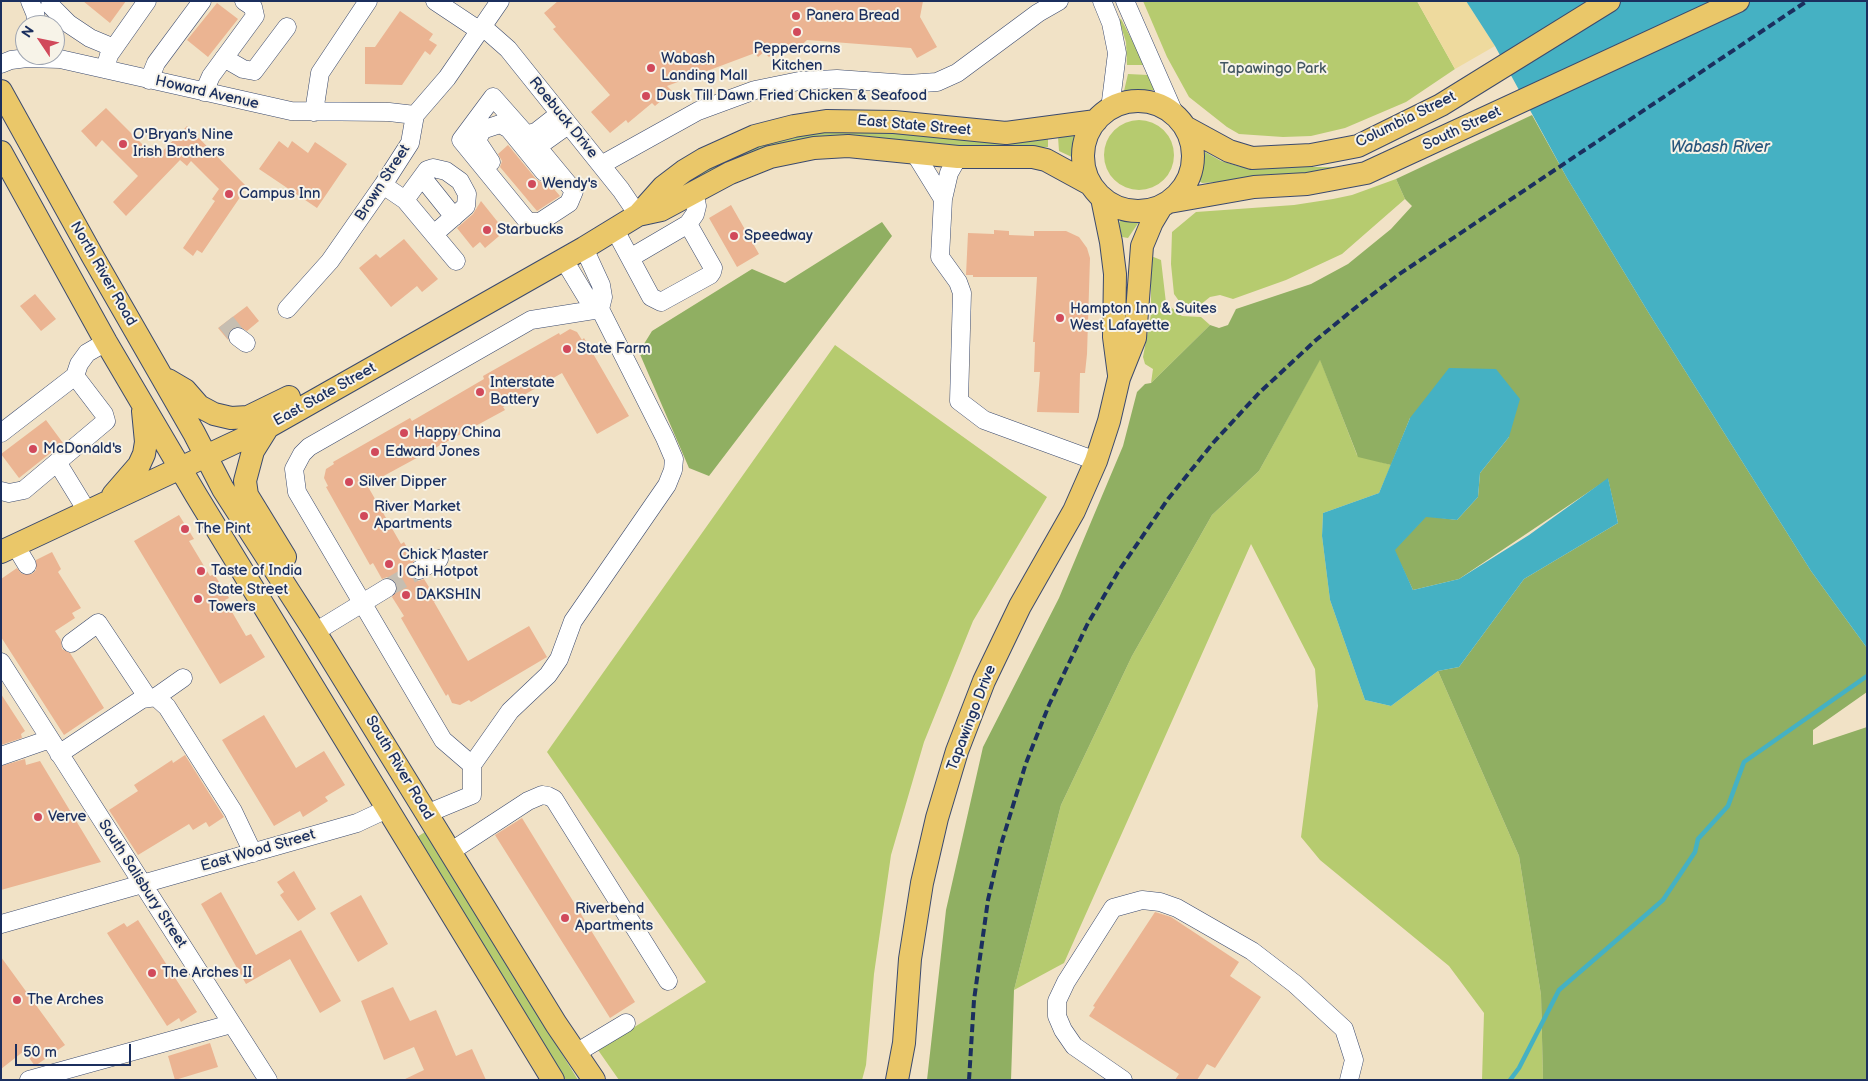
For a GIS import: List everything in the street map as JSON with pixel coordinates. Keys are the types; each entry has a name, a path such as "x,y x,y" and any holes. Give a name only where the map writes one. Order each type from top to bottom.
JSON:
{"main road":[{"name":"Columbia Street","path":"1180,122 1229,151 1252,158 1311,155 1358,146 1441,105 1609,1"},
{"name":"South Street","path":"1165,204 1254,187 1307,184 1366,174 1738,1"},
{"name":"North River Road","path":"1,91 92,257 162,376 206,456"},
{"path":"1144,101 1160,106 1180,122 1193,143 1192,173 1184,186 1165,204 1143,211 1128,210 1114,206 1096,191 1084,168 1083,151 1087,135 1103,115 1126,102 1144,101"},
{"name":"East State Street","path":"8,548 268,426 615,230 638,215 663,188 704,159 755,136 794,126 826,121 865,120 1006,133 1103,115"},
{"name":"East State Street","path":"638,215 662,210 730,173 770,157 814,148 848,146 958,157 1033,157 1046,160 1096,191"},
{"name":"North River Road","path":"1,152 106,342 182,468"},
{"name":"Tapawingo Drive","path":"1096,191 1111,242 1115,274 1114,337 1119,378"},
{"name":"Tapawingo Drive","path":"897,1080 904,1043 910,959 922,883 937,818 956,751 984,681 1020,606 1074,511 1096,461 1109,421 1119,378 1135,338 1142,246 1165,204"},
{"path":"162,376 185,390 199,406 214,414 231,418 248,417 266,410 327,377 367,371"},
{"path":"107,502 139,465 144,454 146,425 140,400"},
{"path":"268,426 253,451 246,470 247,495 284,556 294,600"},
{"name":"South River Road","path":"206,456 223,488 316,632 426,814 594,1080"},
{"name":"South River Road","path":"182,468 274,620 380,813 553,1080"},
{"path":"274,620 323,678 402,801 414,813 426,814"}],"street":[{"path":"105,69 114,48 147,1"},
{"path":"149,80 156,64 202,1"},
{"path":"204,92 211,76 255,16 253,7 244,1"},
{"path":"314,112 320,74 368,1"},
{"path":"415,115 447,78 500,1"},
{"path":"601,166 698,111 755,90 799,81 837,79 908,84 937,82 957,72 1038,13 1059,1"},
{"path":"1102,1 1111,23 1116,53 1103,115"},
{"path":"1125,1 1180,122"},
{"name":"Roebuck Drive","path":"438,2 482,29 508,49 638,215"},
{"path":"41,9 90,38 114,48"},
{"path":"224,58 243,69 254,71 287,27"},
{"name":"Howard Avenue","path":"1,64 15,60"},
{"name":"Howard Avenue","path":"65,60 268,107 314,112 389,112 415,115"},
{"path":"493,97 524,132 529,134 564,119 540,146 540,150 574,192 569,203 540,222 528,222 461,140 493,97"},
{"name":"Brown Street","path":"287,309 330,261 383,185 410,144 415,115"},
{"path":"540,222 482,151 477,141 482,130 500,124 508,129 569,203"},
{"path":"914,152 943,199"},
{"path":"958,157 949,173 943,199 940,257 958,282 962,293 959,401 984,420 1096,461"},
{"path":"405,200 427,170 440,169 452,174 460,181 465,187 468,200 466,206 434,234"},
{"path":"422,177 454,217"},
{"path":"383,185 405,200 456,261"},
{"path":"630,258 688,224 695,214 697,206 694,192"},
{"path":"615,230 652,297 658,302 710,275 713,268 688,224"},
{"path":"584,248 601,285 600,309"},
{"path":"426,814 472,795 472,766 510,711 548,675 559,659 573,621 667,485 673,470 674,458 665,438 600,309 586,298 564,260"},
{"path":"472,766 443,740 297,492 294,468 302,454 309,447 531,320 600,309"},
{"path":"1,433 75,376 79,364 87,353 106,342"},
{"path":"1,491 9,493 24,490 106,421 104,414 75,376"},
{"path":"57,462 87,511"},
{"path":"8,548 27,565"},
{"path":"419,570 440,559"},
{"path":"316,632 387,588"},
{"path":"71,643 98,624 152,697 167,707 233,811 253,853"},
{"name":"South Salisbury Street","path":"1,662 268,1080"},
{"path":"60,754 142,699 152,697 183,678"},
{"path":"1,756 50,739"},
{"path":"450,852 528,801 542,795 554,799 668,981"},
{"name":"East Wood Street","path":"1,924 253,853 380,813"},
{"path":"1123,1080 1074,1046 1063,1030 1057,1016 1057,1000 1066,982 1113,908 1142,900 1160,902 1178,908 1252,951 1295,984 1344,1029 1354,1060 1349,1080"},
{"path":"576,1053 626,1023"},
{"path":"29,1080 231,1024"}],"green space":[{"name":"Tapawingo Park","path":"1143,1 1417,1 1455,69 1406,102 1345,128 1311,136 1283,137 1239,134 1227,127 1189,97 1167,57"},
{"path":"1121,19 1145,65 1127,65 1126,42 1119,20"},
{"path":"1128,74 1148,75 1156,90 1124,91"},
{"path":"1532,115 1567,178 1650,315 1811,571 1867,648 1867,692 1813,730 1813,745 1867,727 1867,1080 1543,1080 1541,995 1519,856 1438,671 1459,667 1524,579 1618,523 1608,479 1459,579 1413,590 1394,550 1426,516 1457,520 1478,497 1480,473 1509,437 1410,418 1391,465 1358,457 1320,360 1259,471 1212,515 1132,656 1061,805 1014,990 1011,1080 927,1080 946,910 983,747 1059,598 1123,446 1137,392 1145,384 1151,383 1210,325 1219,328 1228,325 1236,309 1311,284 1348,264 1391,229 1412,206 1405,199 1396,179"},
{"path":"1139,120 1152,123 1164,130 1171,142 1174,155 1171,168 1164,180 1152,187 1139,190 1126,187 1114,180 1107,168 1104,155 1107,142 1114,130 1126,123"},
{"path":"847,129 1048,139 1048,147 1004,150 865,139 665,197 722,159 782,138"},
{"path":"1077,135 1074,158 1059,151 1058,137"},
{"path":"1205,152 1221,161 1241,167 1338,167 1303,177 1202,183 1199,181"},
{"path":"1396,179 1405,199 1342,254 1286,280 1233,299 1220,295 1210,297 1200,305 1187,305 1179,301 1174,294 1171,264 1172,232 1196,212 1294,205 1333,199 1352,195"},
{"path":"1121,219 1139,222 1128,238 1122,237 1119,223"},
{"path":"882,222 892,236 709,476 689,468 639,352 652,331 752,269 785,283"},
{"path":"1151,256 1161,260 1166,303 1182,316 1201,317 1210,325 1151,383 1153,369 1145,364 1143,357 1151,314"},
{"path":"835,345 1047,497 973,621 924,742 891,855 874,974 866,1065 862,1080 619,1080 598,1050 706,982 547,752"},
{"path":"1320,359 1357,455 1391,465 1379,493 1323,513 1322,536 1330,600 1365,700 1391,706 1438,671 1519,856 1541,995 1543,1080 1482,1080 1484,1013 1449,966 1320,860 1301,837 1318,706 1315,669 1251,544 1064,963 1014,990 1061,805 1132,656 1212,515 1259,471"},
{"path":"425,832 578,1080 566,1080 552,1058 417,837"}],"sand":[{"path":"1417,1 1466,1 1495,46 1455,69"}],"water":[{"name":"Wabash River","path":"1466,1 1865,1 1867,4 1867,648 1811,571 1650,315 1567,178 1495,46"},
{"path":"1449,368 1496,369 1520,399 1509,437 1480,473 1478,497 1457,520 1426,517 1395,550 1413,590 1459,579 1529,535 1608,478 1618,523 1524,579 1459,667 1438,671 1391,706 1365,700 1330,600 1322,536 1323,513 1379,493 1410,418"}],"building":[{"path":"83,1 126,1 110,23"},
{"name":"Wabash Landing Mall","path":"558,1 923,1 920,17 937,47 917,58 911,48 807,40 793,53 784,43 769,57 764,52 758,57 755,53 667,86 672,91 655,106 652,103 628,123 626,120 610,133 591,112 610,95 553,29 556,27 544,13"},
{"path":"217,3 238,19 208,57 187,40"},
{"path":"400,11 433,34 429,40 437,45 430,55 425,51 402,85 365,84 365,47 375,47"},
{"name":"Campus Inn","path":"106,108 156,158 187,126 247,187 202,253 197,250 193,256 183,248 215,201 212,199 219,189 191,161 187,166 180,160 126,216 113,202 138,176 102,140 96,147 81,131"},
{"path":"279,141 288,148 292,141 308,153 315,142 347,164 317,208 259,169"},
{"name":"Wendy's","path":"508,145 536,179 541,182 548,182 560,196 537,211 500,167 502,161 498,154"},
{"path":"481,201 505,231 485,248 480,242 473,248 457,228 473,214"},
{"name":"Speedway","path":"731,205 759,254 737,267 709,218"},
{"name":"Hampton Inn & Suites West Lafayette","path":"994,230 1009,231 1009,235 1034,236 1034,231 1066,231 1079,237 1087,248 1090,258 1087,354 1085,373 1080,373 1079,413 1037,412 1040,372 1034,372 1035,342 1033,342 1037,277 973,277 973,275 966,275 968,233 994,234"},
{"path":"404,239 438,279 422,292 417,286 391,307 359,268 376,254 380,258"},
{"path":"35,294 56,319 41,331 20,306"},
{"path":"247,306 259,321 247,331 240,327 233,327 229,331 228,340 218,328"},
{"name":"River Market Apartments","path":"570,329 577,332 582,340 584,338 629,416 597,434 562,373 503,407 505,410 367,485 401,544 404,542 414,561 408,569 410,576 418,581 424,579 437,600 434,602 468,661 529,626 547,657 471,702 469,700 460,705 452,703 448,694 446,696 401,618 404,616 392,597 398,588 396,582 387,577 382,579 373,563 370,565 326,487 328,486 324,478 326,469 334,464 333,462 410,418 412,421 484,379 483,376 559,333 560,335"},
{"name":"McDonald's","path":"46,420 63,443 19,478 1,454"},
{"name":"State Street Towers","path":"179,515 194,539 189,541 210,576 214,574 229,598 225,600 246,636 251,634 265,657 220,684 134,541"},
{"path":"52,552 61,569 58,572 81,608 72,613 75,618 55,631 61,640 62,649 70,653 104,708 64,735 1,637 1,579 17,568 22,574 32,574 36,570 36,560"},
{"path":"1,694 25,731 21,734 22,738 1,745"},
{"path":"264,715 296,768 324,751 345,785 325,797 328,801 303,817 300,811 274,826 222,740"},
{"path":"185,755 224,817 209,827 206,822 193,830 189,824 138,855 109,810 138,791 134,785 172,760 173,763"},
{"name":"Verve","path":"25,759 26,765 40,761 101,862 1,890 1,766"},
{"name":"Riverbend Apartments","path":"522,818 635,1002 610,1018 495,835"},
{"path":"294,871 316,909 298,921 280,895 284,892 277,882"},
{"path":"221,892 256,955 301,930 341,1001 320,1013 290,959 246,984 201,904"},
{"path":"361,895 388,944 358,962 330,913"},
{"path":"1155,912 1171,917 1239,962 1230,976 1261,997 1215,1068 1207,1064 1197,1080 1175,1080 1179,1074 1089,1016 1095,1007 1093,1006"},
{"name":"The Arches II","path":"138,920 197,1012 181,1022 179,1018 167,1026 107,933 124,923 127,927"},
{"name":"The Arches","path":"1,957 65,1045 35,1066 24,1051 1,1069"},
{"path":"393,987 410,1021 436,1010 456,1056 472,1049 486,1080 403,1080 424,1070 414,1047 384,1060 361,1001"},
{"path":"210,1043 218,1067 175,1080 168,1056"}],"waterway":[{"path":"1510,1080 1519,1068 1559,990 1663,900 1695,852 1698,839 1728,806 1744,762 1867,676"}],"tunnel":[{"path":"226,322 238,337"},
{"path":"387,588 419,570"}],"railway":[{"path":"969,1080 974,1000 988,900 1000,848 1026,763 1049,705 1087,625 1118,572 1168,499 1213,443 1259,393 1316,340 1360,304 1398,275 1807,1"}],"place":[{"name":"Panera Bread","path":"796,16"},
{"name":"Peppercorns Kitchen","path":"797,32"},
{"name":"Wabash Landing Mall","path":"651,68"},
{"name":"Dusk Till Dawn Fried Chicken & Seafood","path":"646,96"},
{"name":"O'Bryan's Nine Irish Brothers","path":"123,144"},
{"name":"Wendy's","path":"532,184"},
{"name":"Campus Inn","path":"229,194"},
{"name":"Starbucks","path":"487,230"},
{"name":"Speedway","path":"734,236"},
{"name":"Hampton Inn & Suites West Lafayette","path":"1060,318"},
{"name":"State Farm","path":"567,349"},
{"name":"Interstate Battery","path":"480,392"},
{"name":"Happy China","path":"404,433"},
{"name":"McDonald's","path":"33,449"},
{"name":"Edward Jones","path":"375,452"},
{"name":"Silver Dipper","path":"349,482"},
{"name":"River Market Apartments","path":"364,516"},
{"name":"The Pint","path":"185,529"},
{"name":"Chick Master | Chi Hotpot","path":"389,564"},
{"name":"Taste of India","path":"201,571"},
{"name":"DAKSHIN","path":"406,595"},
{"name":"State Street Towers","path":"198,599"},
{"name":"Verve","path":"38,817"},
{"name":"Riverbend Apartments","path":"565,918"},
{"name":"The Arches II","path":"152,973"},
{"name":"The Arches","path":"17,1000"}]}
